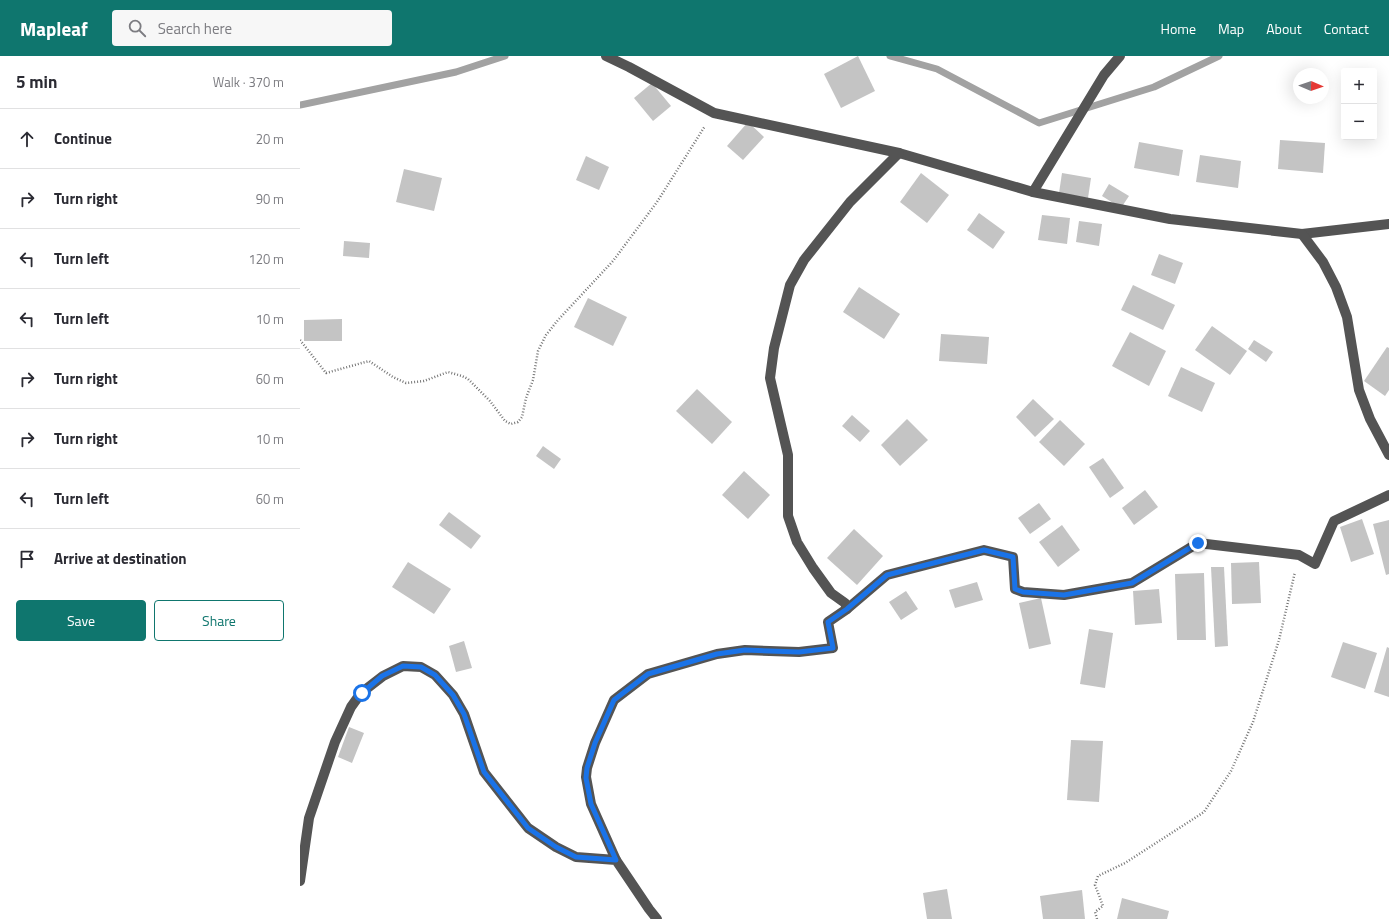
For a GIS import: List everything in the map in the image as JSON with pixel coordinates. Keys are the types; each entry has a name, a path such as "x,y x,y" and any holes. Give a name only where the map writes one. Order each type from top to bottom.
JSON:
{"street":[{"path":"606,56 714,112 899,153 1033,192 1170,219 1302,234 1389,224"},
{"path":"1033,192 1104,75 1120,56"},
{"path":"847,609 845,603 831,593 813,568 797,542 788,516 788,455 770,378 774,348 790,285 804,260 850,202 899,153"},
{"path":"1302,234 1323,262 1336,286 1347,317 1359,390 1370,419 1389,454"},
{"path":"657,919 616,860 591,804 586,778 587,768 595,743 614,700 648,674 717,654 745,650 799,652 833,648 828,622 847,609 887,575 984,550 1013,557 1015,589 1023,592 1064,595 1132,583 1198,543 1299,556 1314,564 1334,521 1389,495"},
{"path":"300,881 309,818 335,742 345,721 352,707 362,693 382,676 403,666 421,667 435,675 453,695 464,714 484,772 528,828 556,847 576,857 616,860"}],"path":[{"path":"300,340 326,373 369,361 393,377 406,383 424,381 448,372 462,376 468,379 490,401 505,421 511,424 518,422 522,417 526,398 533,380 538,351 546,335 613,261 657,202 714,112"},
{"path":"1097,919 1095,912 1103,906 1095,885 1098,876 1125,863 1204,812 1231,771 1254,722 1279,640 1299,556"}],"building":[{"path":"858,56 875,91 841,108 824,74"},
{"path":"652,83 671,106 653,121 634,98"},
{"path":"748,122 764,137 743,160 727,146"},
{"path":"1280,140 1325,143 1323,173 1278,169"},
{"path":"1139,142 1183,150 1179,176 1134,168"},
{"path":"1200,155 1241,161 1238,188 1196,182"},
{"path":"586,156 609,167 599,190 576,180"},
{"path":"404,169 442,178 434,211 396,202"},
{"path":"921,173 949,195 927,223 900,202"},
{"path":"1062,173 1091,178 1088,198 1059,193"},
{"path":"1109,184 1129,196 1121,208 1102,196"},
{"path":"979,213 1005,232 993,249 967,230"},
{"path":"1042,215 1070,218 1067,244 1038,240"},
{"path":"1079,221 1102,224 1099,246 1076,242"},
{"path":"344,241 370,243 369,258 343,256"},
{"path":"1159,254 1183,263 1175,284 1151,275"},
{"path":"1133,285 1175,305 1163,330 1121,310"},
{"path":"859,287 900,314 884,339 843,312"},
{"path":"588,298 627,317 613,346 574,327"},
{"path":"342,319 342,341 304,341 304,320"},
{"path":"1212,326 1247,351 1230,375 1195,350"},
{"path":"1130,332 1166,351 1149,386 1112,366"},
{"path":"941,334 989,337 987,364 939,361"},
{"path":"1254,340 1273,352 1266,362 1248,349"},
{"path":"1387,347 1389,348 1389,390 1385,396 1364,381"},
{"path":"1181,367 1215,383 1202,412 1168,396"},
{"path":"697,389 732,422 712,444 676,411"},
{"path":"1033,399 1054,419 1035,437 1016,417"},
{"path":"852,415 870,431 860,442 842,426"},
{"path":"907,419 928,440 900,466 881,445"},
{"path":"1060,420 1085,444 1064,466 1039,442"},
{"path":"543,446 561,459 554,469 536,456"},
{"path":"1103,458 1124,488 1110,498 1089,467"},
{"path":"744,471 770,495 748,519 722,495"},
{"path":"1145,490 1158,507 1134,525 1122,508"},
{"path":"1039,503 1051,519 1030,534 1018,518"},
{"path":"449,512 481,536 471,549 439,525"},
{"path":"1362,519 1374,554 1351,562 1340,527"},
{"path":"1389,520 1389,574 1386,575 1373,524"},
{"path":"1062,525 1080,550 1058,567 1039,542"},
{"path":"854,529 883,556 857,585 827,558"},
{"path":"408,562 451,589 434,614 392,587"},
{"path":"1259,562 1261,603 1232,604 1231,563"},
{"path":"1211,567 1224,567 1228,646 1215,647"},
{"path":"1204,573 1206,640 1177,640 1175,574"},
{"path":"977,582 983,600 955,608 949,590"},
{"path":"1159,589 1162,623 1135,625 1133,591"},
{"path":"906,591 918,609 901,620 889,602"},
{"path":"1041,598 1051,644 1029,649 1019,603"},
{"path":"1089,629 1113,633 1105,688 1080,684"},
{"path":"464,641 472,668 456,672 449,646"},
{"path":"1343,642 1377,653 1365,689 1331,677"},
{"path":"1387,647 1389,648 1389,697 1374,692"},
{"path":"349,727 364,733 352,763 338,757"},
{"path":"1071,740 1103,741 1099,802 1067,800"},
{"path":"947,889 952,919 927,919 923,893"},
{"path":"1082,890 1085,919 1043,919 1040,896"},
{"path":"1122,898 1169,911 1167,919 1117,919"}],"waterway":[{"path":"300,105 456,72 505,56"},
{"path":"890,56 937,69 1039,123 1154,87 1219,56"}],"route":[{"path":"362,693 382,676 403,666 421,667 435,675 453,695 464,714 484,772 528,828 556,847 576,857 616,860 591,804 586,778 587,768 595,743 614,700 648,674 717,654 745,650 799,652 833,648 828,622 847,609 887,575 984,550 1013,557 1015,589 1023,592 1064,595 1132,583 1198,543"}]}
